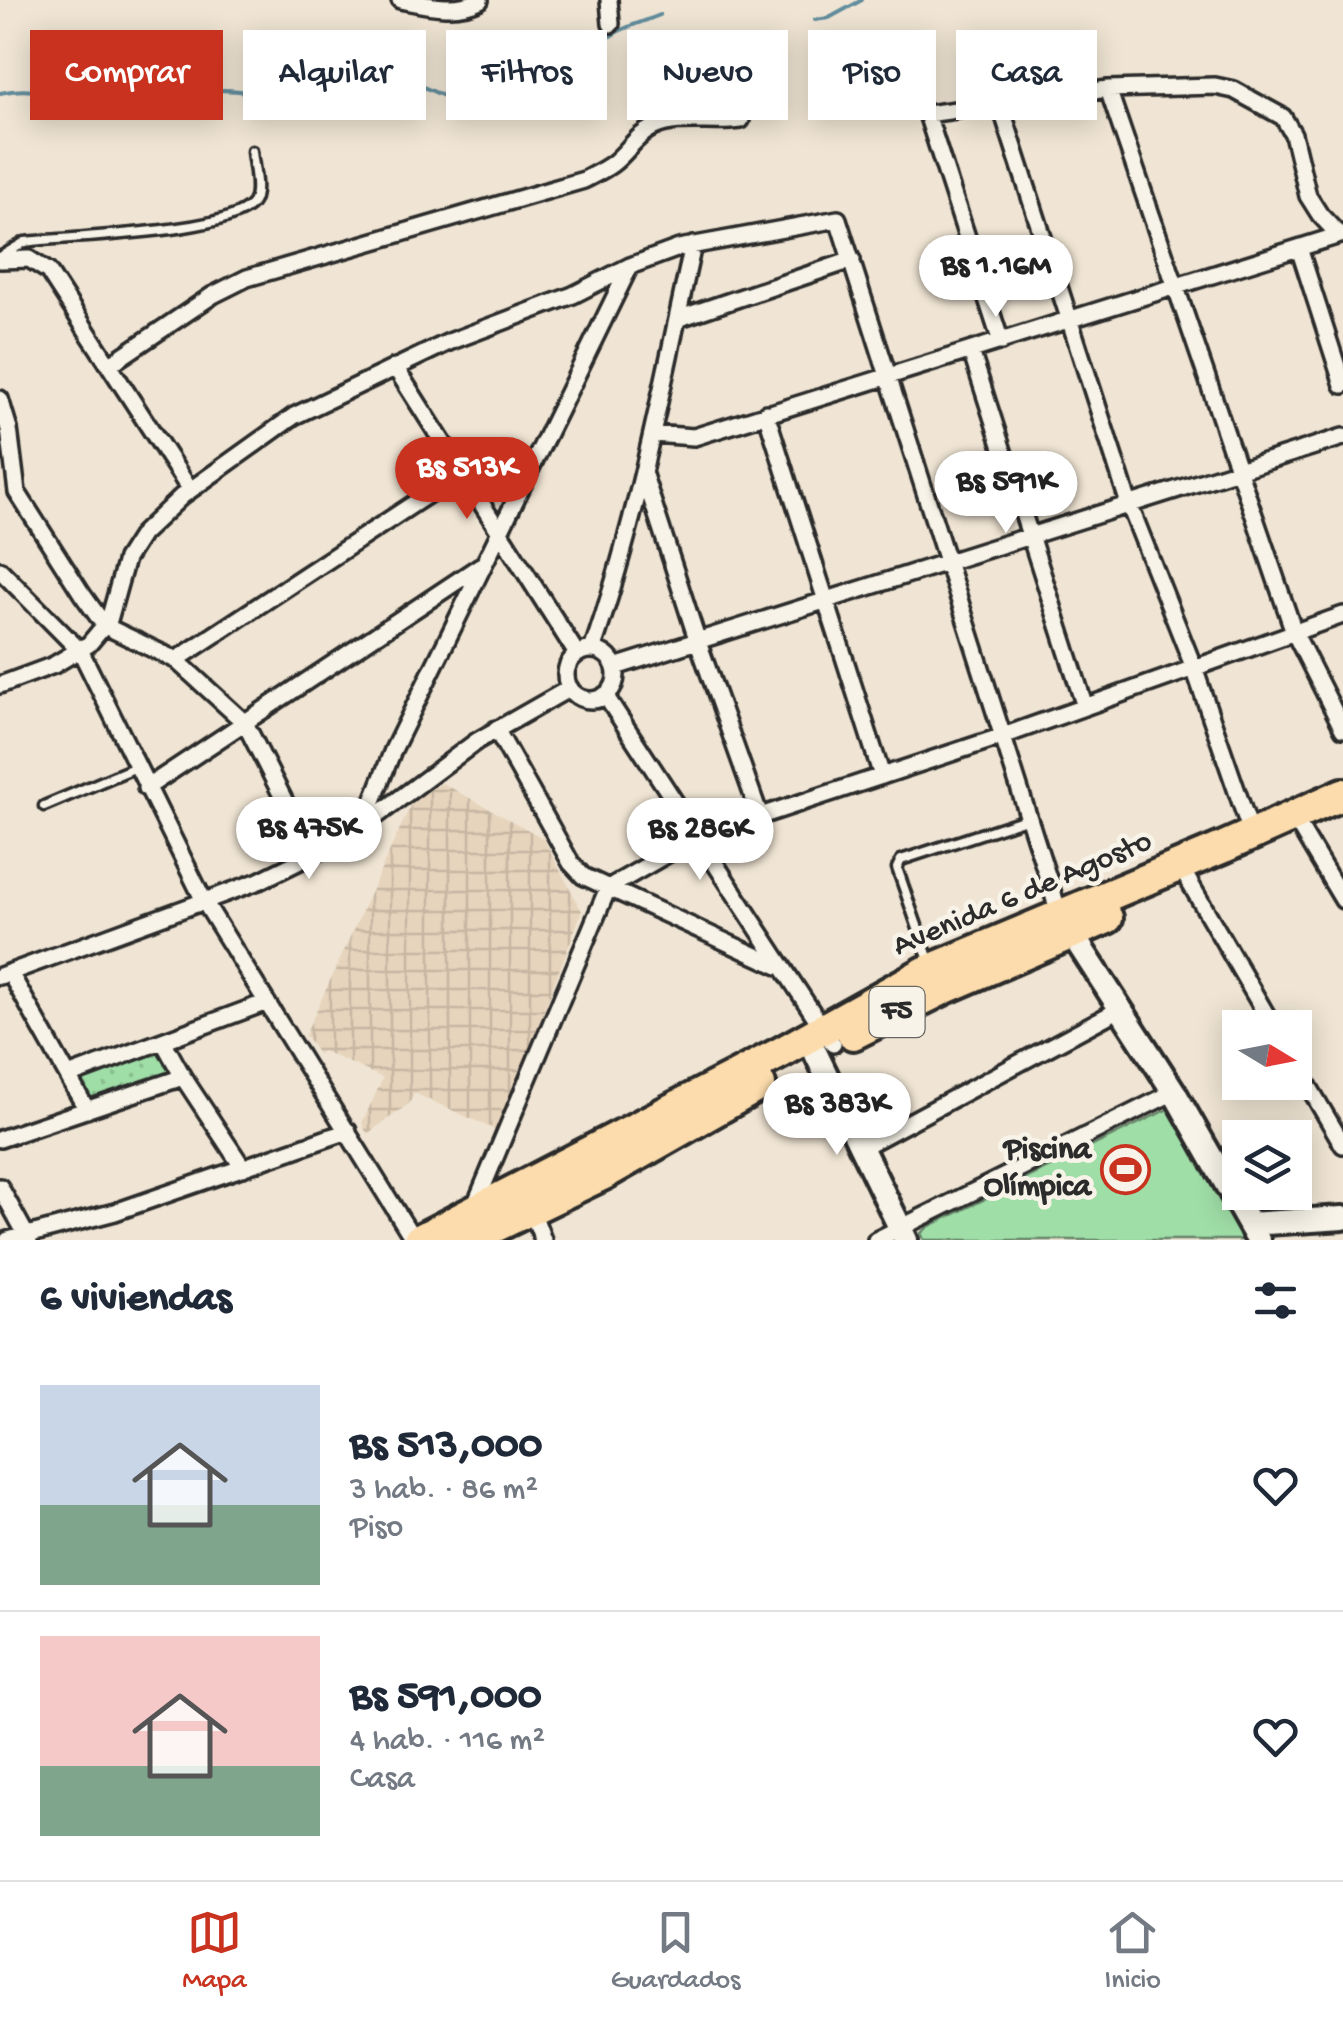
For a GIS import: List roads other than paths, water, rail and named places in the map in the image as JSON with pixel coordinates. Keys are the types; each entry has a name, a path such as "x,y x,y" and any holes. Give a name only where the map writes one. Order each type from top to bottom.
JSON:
{"highway":[{"name":"Avenida 6 de Agosto","path":"469,1227 824,1042 945,988 1066,925 1299,825 1343,794"},
{"name":"Avenida 6 de Agosto","path":"1184,874 1252,834 1343,816"},
{"name":"Avenida 6 de Agosto","path":"416,1240 532,1211 604,1174 824,1042 932,969 1066,925"}],"street":[{"path":"400,0 438,8 480,0"},
{"path":"609,0 610,24"},
{"path":"652,434 694,437 1341,234 1320,215 1308,196 1292,134 1282,117 1234,90 1215,86 1097,91"},
{"path":"1108,89 1294,632 1343,729"},
{"path":"956,110 927,114 1001,342"},
{"path":"109,366 213,295 247,278 584,180 612,164 654,126 677,121 717,124 741,120"},
{"path":"1005,120 1128,504 1194,668 1252,834"},
{"path":"0,685 81,652 110,620 126,559 142,534 190,490 294,416 395,366 573,295 630,266 693,246 838,219 1066,925 1174,1092 1254,1232 1343,1218"},
{"path":"395,366 500,532 584,652 606,654 615,667 615,683 598,699 582,698 570,688 566,674 584,652 612,591 644,472 693,246"},
{"path":"1299,248 1343,385"},
{"path":"0,259 28,260 48,271 190,490"},
{"path":"677,320 852,260"},
{"path":"363,826 393,750 481,565 630,266"},
{"path":"971,351 1086,707"},
{"path":"0,399 9,429 17,492 105,626 176,660 244,723 312,855"},
{"path":"766,412 882,776"},
{"path":"615,667 1343,437"},
{"path":"176,660 462,472"},
{"path":"644,472 698,642 760,816"},
{"path":"146,788 481,565"},
{"path":"0,570 81,652 204,901 416,1240"},
{"path":"469,1227 608,888 698,837 1004,736 1343,615"},
{"path":"87,1110 5,974 204,901 312,855 363,826 496,729 570,688"},
{"path":"605,695 781,967 824,1042 861,1148 903,1234"},
{"path":"496,729 570,863 583,876 781,967"},
{"path":"1299,825 1343,900"},
{"path":"1184,874 1263,1010"},
{"path":"68,1076 267,1002"},
{"path":"861,1148 1120,1009"},
{"path":"163,1040 242,1168"},
{"path":"0,1139 183,1077"},
{"path":"876,1240 903,1234 1174,1092"},
{"path":"1312,1092 1343,1145"},
{"path":"8,1240 28,1238 115,1212 348,1131"},
{"path":"0,1187 28,1238"},
{"path":"532,1211 542,1240"}],"lane":[{"path":"0,259 25,242 199,226 250,208 256,198 252,151"},
{"path":"44,806 136,767"},
{"path":"932,969 897,868 901,860 1029,818"}],"waterway":[{"path":"815,20 829,18 862,0"},
{"path":"0,93 40,92 106,115 139,119 209,91 285,95 358,80 393,78 464,103 506,107 548,94 606,40 660,15"}],"place":[{"name":"Piscina Olímpica","path":"1126,1169"}]}
